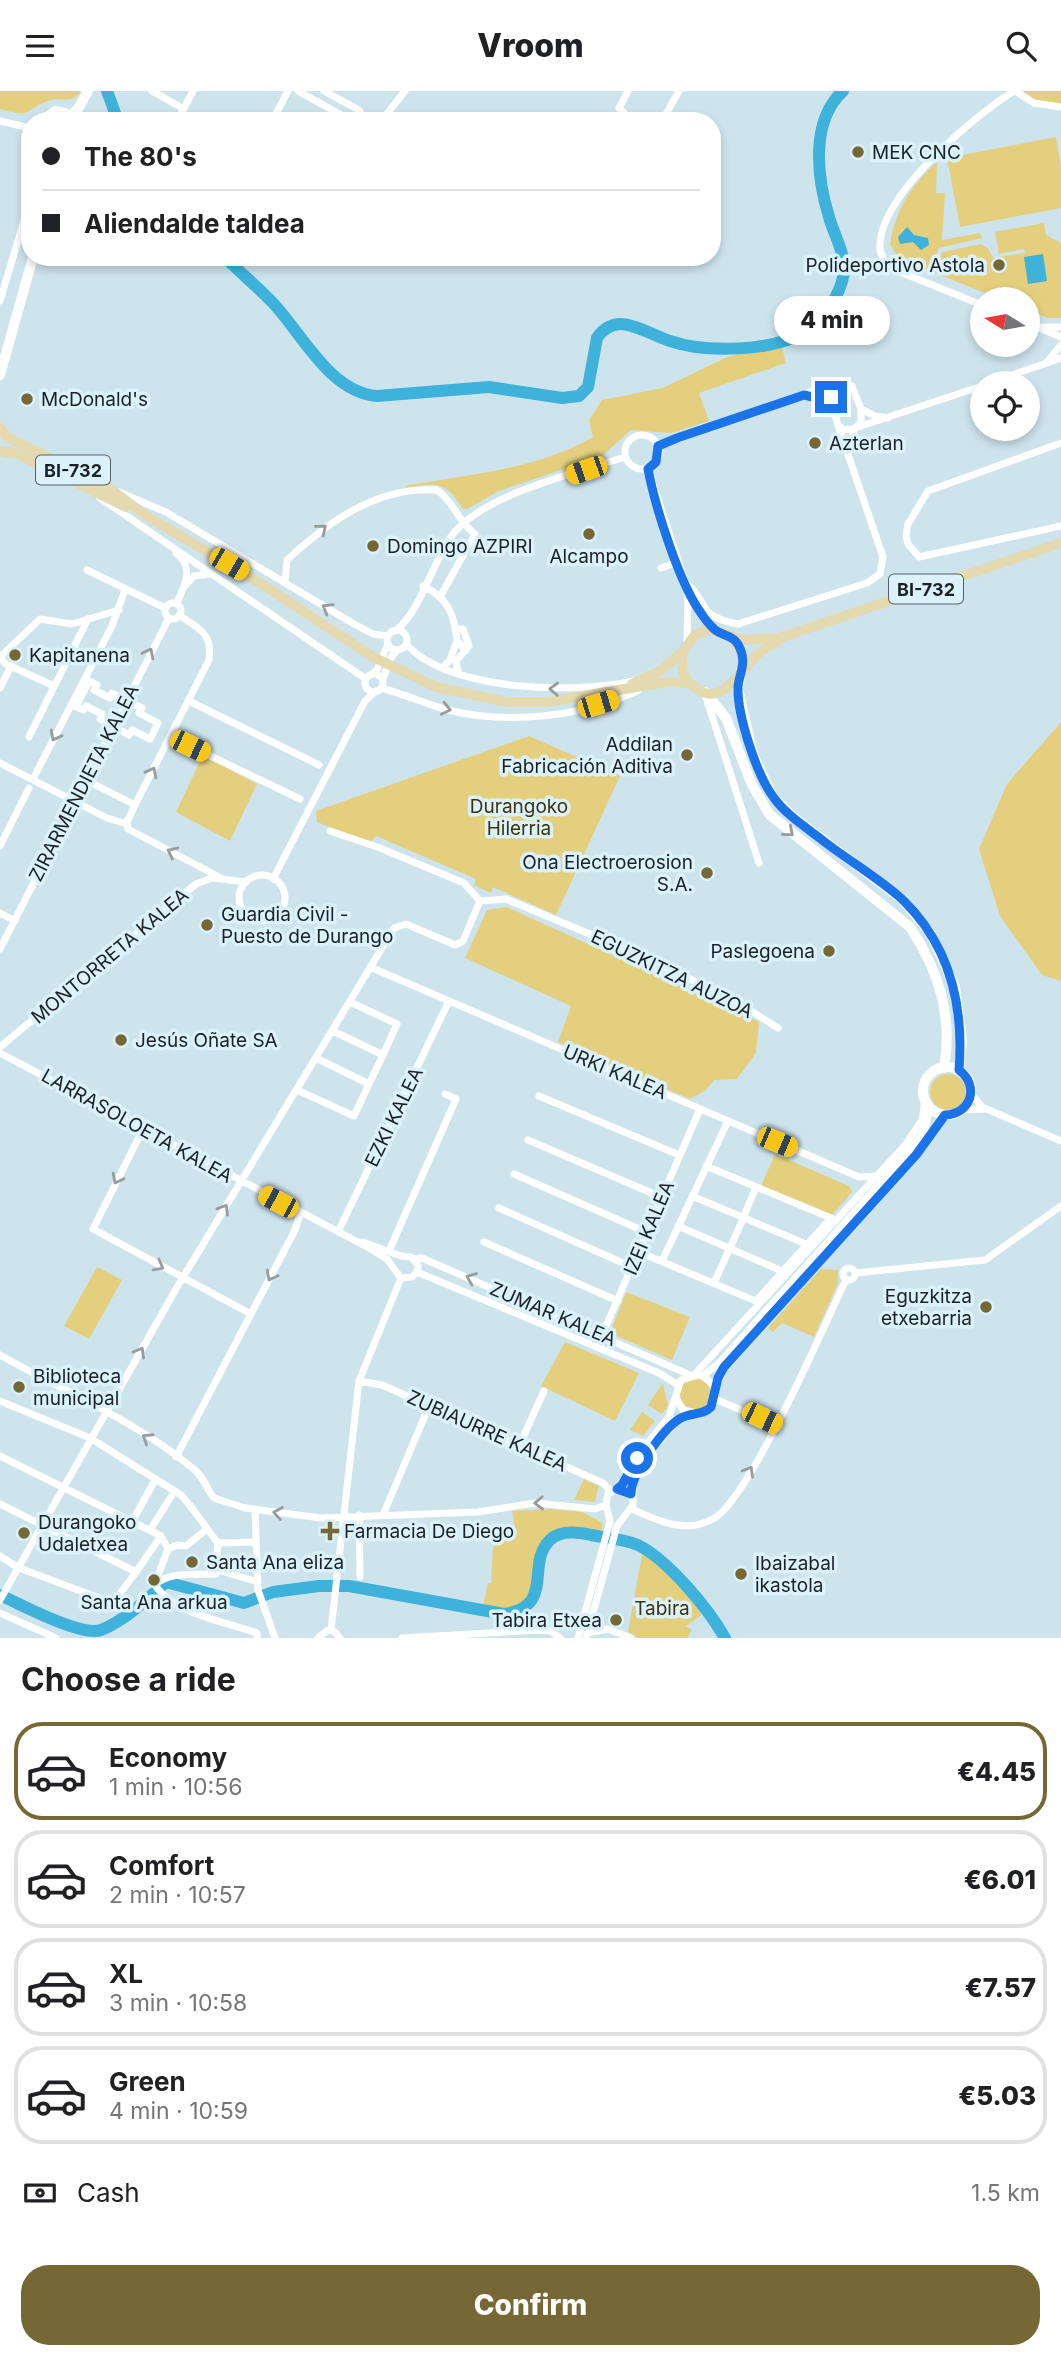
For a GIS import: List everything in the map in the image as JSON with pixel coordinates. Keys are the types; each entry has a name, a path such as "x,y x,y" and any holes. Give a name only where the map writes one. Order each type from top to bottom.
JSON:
{"main road":[{"path":"74,112 87,92"},
{"path":"0,375 30,266"},
{"name":"BI-732","path":"0,428 7,437 108,487 145,515"},
{"name":"BI-732","path":"0,451 18,454 145,515 249,576 373,657 436,687 507,702 547,702 621,689 647,681 690,684 705,692 725,690 757,655 791,634"},
{"name":"BI-732","path":"647,681 704,631 715,630 732,637 755,641 791,634 1061,543"},
{"path":"732,637 743,655 738,689 750,741 773,797 797,820 902,900 931,934 941,951 955,987 962,1040 959,1070"},
{"path":"685,647 682,669 690,684"},
{"path":"705,692 726,718 752,785 770,815 910,927 927,952 940,984 946,1014 948,1044 944,1067"},
{"path":"944,1067 959,1070 970,1082 971,1093 962,1110 945,1115 927,1104 926,1079 944,1067"}],"street":[{"path":"152,91 184,109"},
{"path":"182,112 193,91"},
{"path":"277,112 288,91"},
{"path":"299,91 343,112"},
{"path":"324,91 359,112"},
{"path":"388,112 405,91"},
{"path":"623,112 619,108 628,91"},
{"path":"667,112 679,91"},
{"path":"970,300 895,270 886,262 880,249 884,228 910,179 992,104 1014,91 1034,103 1061,107"},
{"path":"0,121 21,126"},
{"path":"0,301 3,282 21,231"},
{"path":"1040,327 1061,327"},
{"path":"1040,328 1061,337"},
{"path":"1044,365 1061,345"},
{"path":"1026,371 1061,358"},
{"path":"658,446 804,395 852,386 862,419 856,428 849,456"},
{"path":"686,586 706,611 721,620 738,624 867,583 882,571 883,557 832,406 834,390"},
{"path":"838,425 845,430 856,428 970,390"},
{"path":"804,395 821,399 832,406"},
{"path":"861,409 875,417 889,418"},
{"path":"625,457 626,446 634,437 645,435 658,446"},
{"path":"1061,443 937,485 919,502 908,524 906,536 908,544 919,557 1061,526"},
{"path":"625,457 637,469 648,469 656,462 658,446"},
{"path":"360,710 367,680 377,670 388,640 408,617 450,537 462,524 499,500 625,457"},
{"path":"648,469 686,586 715,630"},
{"path":"108,487 166,512 354,624 388,640 397,650"},
{"path":"285,582 287,561 323,527 352,509 425,489 437,490 449,499 462,524 475,534 441,595"},
{"path":"91,491 380,687 451,711 510,717 573,710 630,694 647,681"},
{"path":"155,534 186,561 188,568 184,587 176,604"},
{"path":"661,568 678,562"},
{"path":"87,570 165,608 169,618 179,615 200,628 209,637 211,646 209,660 127,823"},
{"path":"184,587 194,576 211,574"},
{"path":"424,586 441,595 457,629 457,641 450,660 443,667"},
{"path":"685,647 686,586"},
{"path":"33,779 120,610 125,590"},
{"path":"165,608 169,604 176,604 180,608 179,615"},
{"path":"54,686 11,666 0,657 40,619 72,624 120,610"},
{"path":"273,879 366,698 380,687 390,659 407,641 408,617"},
{"path":"29,737 89,618"},
{"name":"ZIRARMENDIETA KALEA","path":"0,949 169,618"},
{"path":"457,629 463,629 468,642 466,650 456,661 458,672"},
{"path":"395,631 404,633 407,641 422,658 443,667 537,688 607,687 647,681"},
{"path":"457,641 466,650"},
{"path":"0,688 11,666"},
{"path":"367,680 376,674 380,687"},
{"path":"89,681 97,685 94,690 110,698 112,693 126,700 142,709 139,713 158,723 150,739 132,730 129,735 100,719 102,714 86,706 84,711 76,707 89,681"},
{"path":"705,692 759,863"},
{"path":"189,701 319,765"},
{"path":"171,737 300,799"},
{"path":"0,763 117,823 127,823"},
{"path":"86,780 135,805"},
{"path":"0,846 29,788"},
{"path":"127,823 134,833 224,879 240,893"},
{"path":"0,1600 182,1278 370,967 399,924 406,924 455,945 463,941 480,901 464,883 380,848 330,831"},
{"path":"259,876 273,879 284,896 281,910 271,919 250,918 241,907 240,893 246,882 259,876"},
{"name":"MONTORRETA KALEA","path":"0,1047 190,888 208,879 246,882"},
{"name":"EGUZKITZA AUZOA","path":"480,901 506,899 564,923 734,1000 778,1028"},
{"path":"0,913 15,921"},
{"name":"URKI KALEA","path":"370,967 859,1177"},
{"name":"EZKI KALEA","path":"338,1232 449,1001"},
{"path":"297,1090 354,1116 397,1024 350,1002"},
{"path":"332,1031 383,1055"},
{"name":"LARRASOLOETA KALEA","path":"0,1053 300,1214 348,1237"},
{"path":"316,1058 369,1084"},
{"path":"971,1093 987,1109 1061,1141"},
{"path":"389,1251 456,1099 445,1094"},
{"path":"539,1096 679,1156"},
{"path":"696,1375 759,1302 914,1134 927,1104"},
{"path":"678,1385 720,1362 901,1160 925,1129 927,1104"},
{"name":"IZEI KALEA","path":"597,1347 700,1109"},
{"path":"962,1110 987,1109"},
{"path":"632,1509 633,1480 652,1450 675,1423 692,1414 704,1412 715,1399 715,1390 724,1367 916,1155 945,1115"},
{"path":"662,1261 728,1121"},
{"path":"143,1129 93,1229 251,1314"},
{"path":"528,1140 662,1197"},
{"path":"706,1166 831,1218 782,1271 759,1302"},
{"path":"514,1174 646,1232"},
{"path":"863,1191 859,1177 877,1176"},
{"path":"714,1283 754,1192"},
{"path":"692,1196 807,1244"},
{"path":"632,1509 674,1526 695,1525 718,1515 728,1506 776,1425 846,1280 843,1275 845,1269 851,1268 855,1273 985,1260 1060,1207"},
{"path":"499,1208 632,1267"},
{"path":"176,1457 295,1230 300,1214"},
{"path":"678,1226 782,1271"},
{"path":"348,1237 414,1259 417,1272"},
{"path":"348,1237 387,1259 401,1278"},
{"path":"484,1242 618,1301"},
{"path":"639,1252 759,1302"},
{"path":"394,1268 401,1256"},
{"name":"ZUMAR KALEA","path":"414,1259 422,1258 469,1277 696,1375"},
{"path":"417,1272 659,1373 678,1385"},
{"path":"401,1278 412,1277 417,1272"},
{"path":"331,1630 359,1381 401,1278"},
{"path":"0,1355 107,1412 176,1457 200,1475 214,1499 255,1509 321,1518 478,1512 535,1503 608,1508 623,1516"},
{"path":"696,1375 715,1390"},
{"name":"ZUBIAURRE KALEA","path":"359,1381 382,1385 520,1444 614,1490 631,1494"},
{"path":"611,1533 608,1508 614,1490 622,1485 645,1446 669,1417 678,1385"},
{"path":"520,1444 544,1391"},
{"path":"676,1398 680,1407 692,1414"},
{"path":"715,1399 776,1425"},
{"path":"0,1401 90,1439 190,1505 218,1543 218,1570 216,1574 159,1580 155,1585"},
{"path":"383,1515 429,1406"},
{"path":"0,1456 161,1535 167,1549 155,1585"},
{"path":"132,1522 155,1480"},
{"path":"150,1529 174,1492"},
{"path":"0,1504 136,1572"},
{"path":"255,1509 258,1581 275,1638"},
{"path":"578,1638 611,1533 623,1516 632,1509"},
{"path":"359,1515 360,1577"},
{"path":"167,1549 177,1545 186,1546 206,1529"},
{"path":"0,1556 19,1568 113,1604 161,1535"},
{"path":"218,1543 256,1542"},
{"path":"587,1636 605,1555"},
{"path":"218,1570 258,1581"},
{"path":"155,1585 161,1594 183,1607 257,1633 257,1638"},
{"path":"0,1613 56,1638"},
{"path":"592,1614 608,1629 631,1638"},
{"path":"587,1636 608,1629"},
{"path":"318,1638 324,1631 331,1630 340,1638"},
{"path":"402,1638 540,1630 551,1631 560,1638"}],"green space":[{"path":"0,91 80,93 72,99 48,101 27,112 0,109"},
{"path":"1023,91 1061,91 1061,103 1036,101"},
{"path":"1056,137 1061,166 1061,208 960,227 947,158"},
{"path":"937,162 936,193 945,193 942,240 980,233 982,238 939,248 929,271 899,258 890,245 896,221 906,199 919,180"},
{"name":"Polideportivo Astola","path":"1044,223 1046,235 1061,243 1061,318 1040,315 1040,287 970,287 935,273 942,252 981,244 988,248 993,258 1025,253 1024,249 999,254 995,232"},
{"path":"781,344 786,363 699,393 709,421 671,433 631,430 602,456 499,491 467,509 463,509 451,493 440,486 405,486 502,469 549,457 593,437 589,420 602,400 663,388 727,357"},
{"path":"1061,722 1061,981 1042,975 1000,916 979,849 1007,784"},
{"name":"Durangoko Hilerria","path":"529,736 620,776 556,915 493,887 491,893 474,885 476,879 376,836 370,843 317,822 316,811"},
{"path":"203,755 257,784 230,841 176,812"},
{"path":"507,907 759,1022 756,1053 737,1079 714,1080 705,1091 690,1099 558,1042 571,1006 465,958 487,910"},
{"path":"948,1074 961,1079 966,1092 961,1105 948,1110 935,1105 930,1092 935,1079"},
{"path":"775,1154 849,1186 852,1192 832,1215 761,1186"},
{"path":"97,1267 122,1280 89,1339 64,1326"},
{"path":"821,1269 838,1270 838,1283 814,1337 782,1323 773,1332 768,1328"},
{"path":"626,1292 690,1317 672,1360 610,1333"},
{"path":"565,1342 639,1373 615,1421 541,1386"},
{"path":"696,1378 707,1383 712,1394 707,1405 696,1410 685,1405 680,1394 685,1383"},
{"path":"663,1383 668,1406 662,1414 648,1405"},
{"path":"642,1412 655,1421 643,1436 630,1430"},
{"path":"584,1479 599,1486 595,1502 574,1500"},
{"path":"551,1509 582,1512 603,1523 601,1532 572,1528 551,1534 543,1544 532,1589 526,1598 517,1606 503,1611 483,1606 488,1583 491,1583 493,1547 515,1528 512,1511"},
{"name":"Tabira","path":"643,1549 664,1562 702,1615 686,1626 692,1630 687,1638 638,1638 628,1632"}],"water":[{"path":"907,227 914,235 928,238 929,245 921,250 913,242 900,244 898,237"},
{"path":"1043,254 1047,281 1028,284 1024,257"}],"waterway":[{"path":"107,91 115,112"},
{"path":"234,266 272,302 331,373 360,392 377,396 489,387 562,398 579,396 588,387 597,338 607,328 619,324 685,345 720,349 776,343 792,338 814,325 835,299 843,278 843,258 825,202 819,168 825,118 832,103 843,91"},
{"path":"0,1595 50,1619 92,1631 101,1630 118,1621 166,1582 244,1603 273,1592 319,1586 349,1586 504,1614 520,1610 530,1602 535,1593 543,1550 550,1540 564,1533 575,1533 627,1541 650,1552 686,1586 725,1638"}],"place":[{"name":"MEK CNC","path":"858,152"},
{"name":"Polideportivo Astola","path":"999,265"},
{"name":"McDonald's","path":"27,399"},
{"name":"Azterlan","path":"815,443"},
{"name":"Alcampo","path":"589,534"},
{"name":"Domingo AZPIRI","path":"373,546"},
{"name":"Kapitanena","path":"15,655"},
{"name":"Addilan Fabricación Aditiva","path":"687,755"},
{"name":"Ona Electroerosion S.A.","path":"707,873"},
{"name":"Guardia Civil - Puesto de Durango","path":"207,925"},
{"name":"Paslegoena","path":"829,951"},
{"name":"Jesús Oñate SA","path":"121,1040"},
{"name":"Eguzkitza etxebarria","path":"986,1307"},
{"name":"Biblioteca municipal","path":"19,1387"},
{"name":"Farmacia De Diego","path":"330,1531"},
{"name":"Durangoko Udaletxea","path":"24,1533"},
{"name":"Santa Ana eliza","path":"192,1562"},
{"name":"Ibaizabal ikastola","path":"741,1574"},
{"name":"Santa Ana arkua","path":"154,1580"},
{"name":"Tabira Etxea","path":"616,1620"}],"route":[{"path":"637,1458 617,1489 625,1489 631,1494 631,1485 638,1471 675,1423 681,1418 696,1415 711,1407 718,1378 724,1367 916,1155 945,1115 957,1113 970,1100 970,1082 959,1070 962,1040 955,987 945,960 931,934 902,900 797,820 773,797 753,754 743,716 738,689 743,655 732,637 715,630 702,615 688,590 652,490 648,469 659,457 658,446 804,395 821,399 832,406 831,397"}]}
